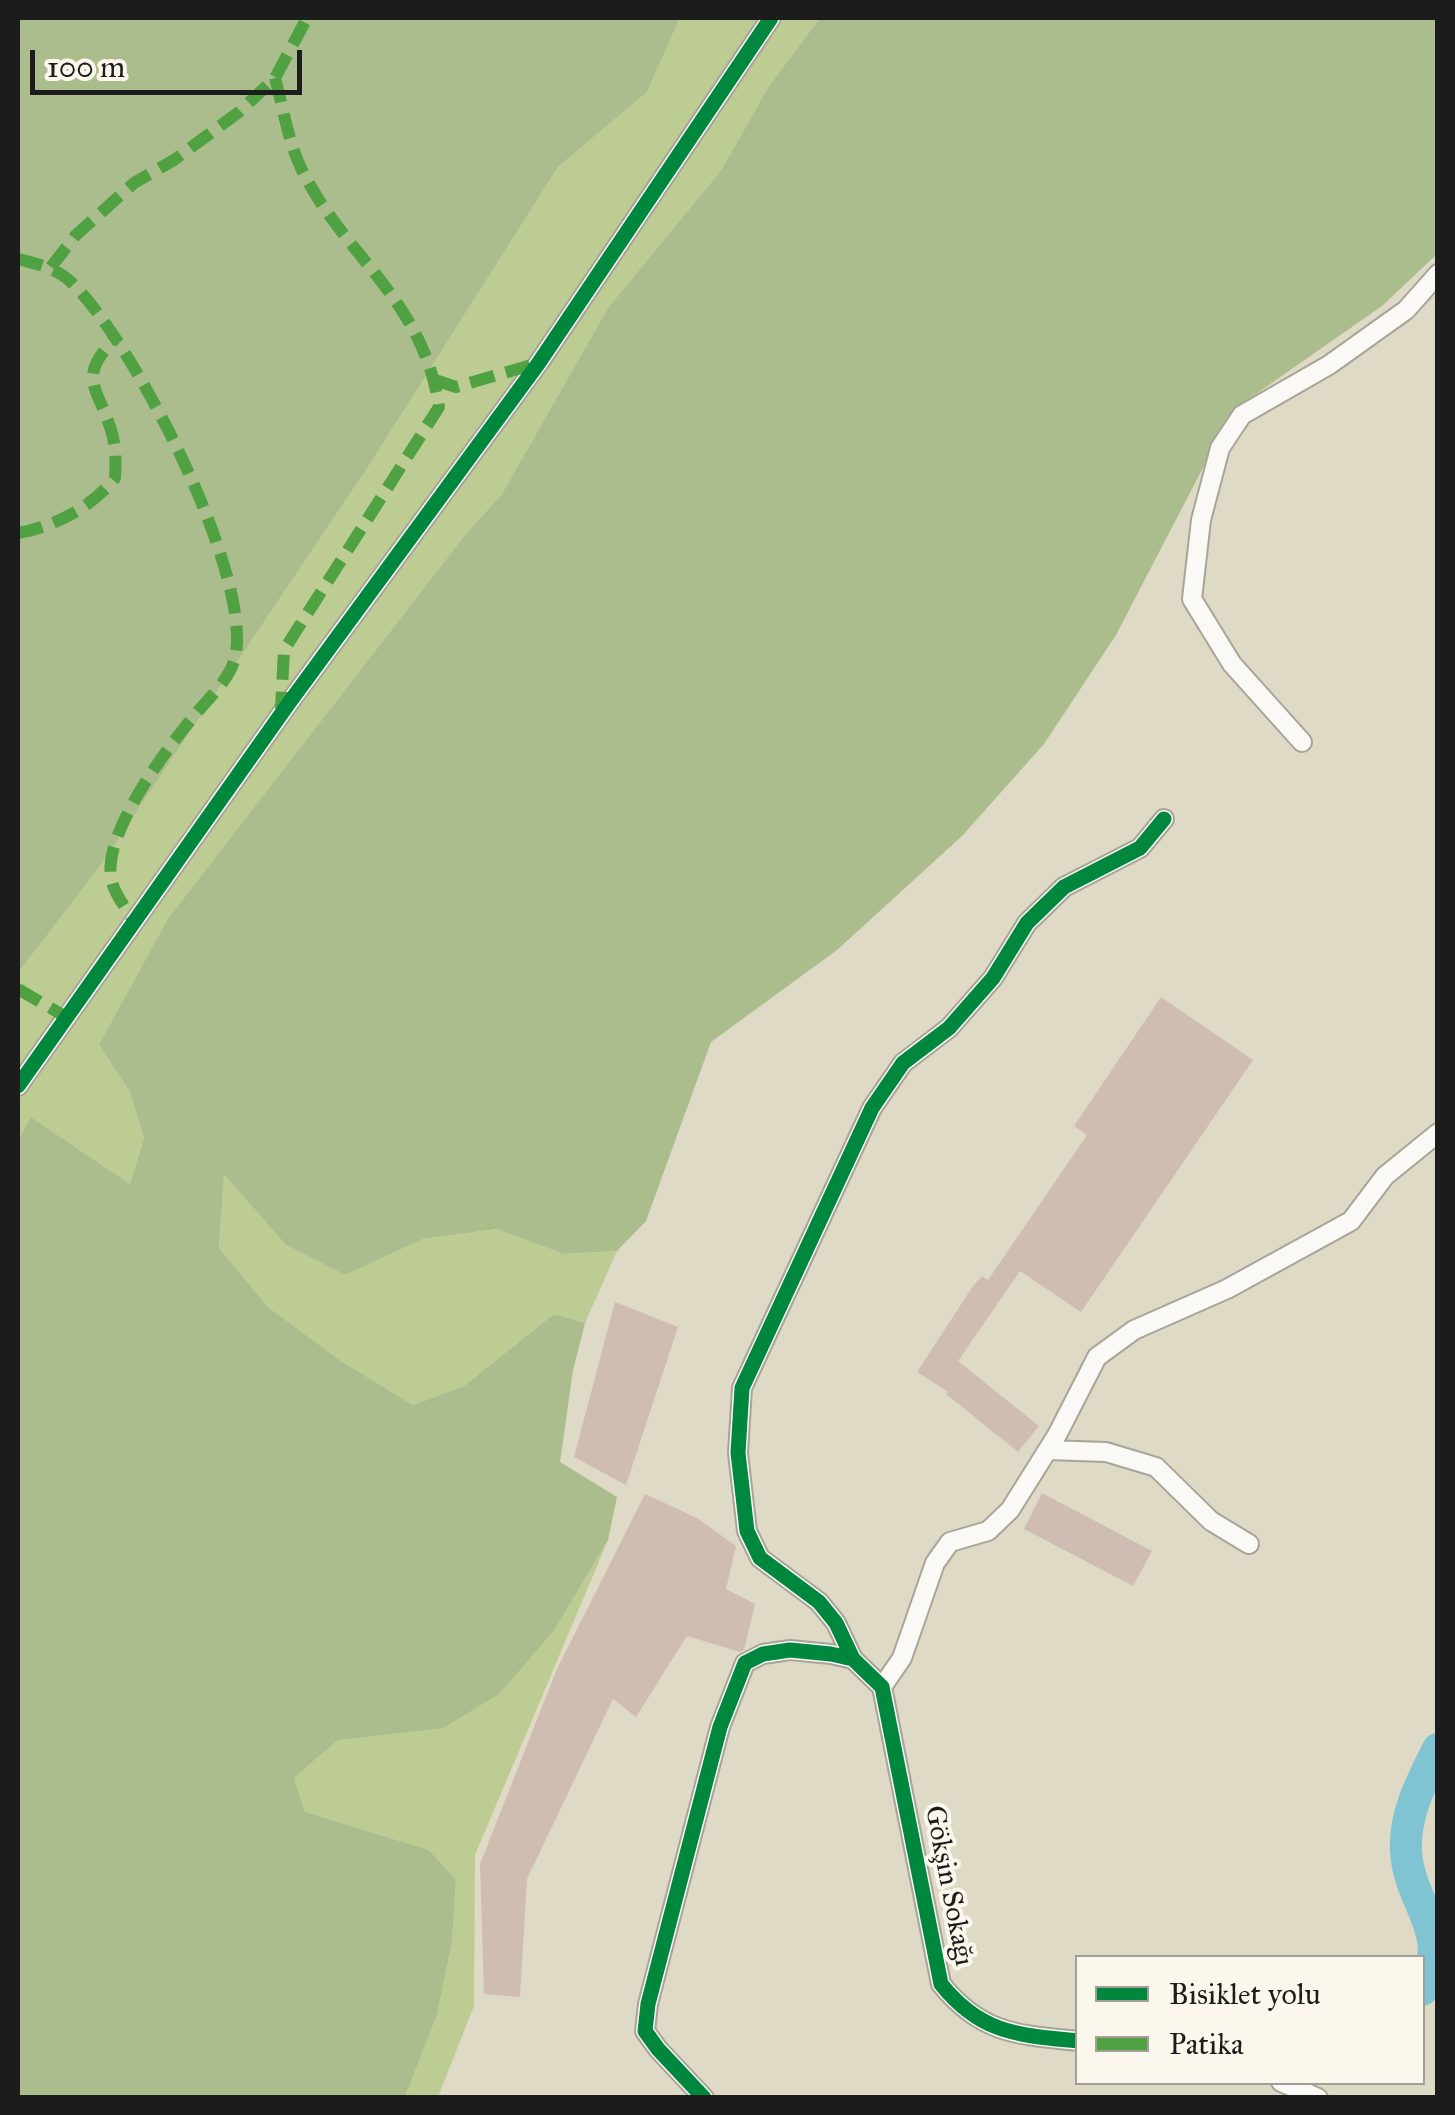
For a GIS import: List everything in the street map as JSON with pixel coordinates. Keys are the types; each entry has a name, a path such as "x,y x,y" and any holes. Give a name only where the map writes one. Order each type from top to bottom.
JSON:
{"street":[{"path":"18,1086 288,703 538,364 771,18"},
{"path":"1302,742 1232,664 1192,599 1202,520 1220,448 1242,414 1329,365 1406,310 1438,274"},
{"path":"1164,819 1140,848 1064,886 1027,922 993,978 949,1028 903,1063 872,1108 742,1388 738,1452 747,1530 760,1558 819,1602 836,1622 853,1659 882,1687 902,1658 935,1562 950,1542 988,1531 1010,1510 1048,1450 1097,1357 1134,1330 1228,1289 1350,1221 1385,1176 1438,1134"},
{"path":"1048,1450 1106,1452 1156,1468 1211,1520 1249,1544"},
{"path":"704,2098 658,2050 645,2030 648,2004 720,1727 744,1663 764,1654 790,1650 853,1659"},
{"name":"Gökşin Sokağı","path":"882,1687 941,1984 960,2008 987,2024 1023,2036 1075,2041"},
{"path":"1288,2085 1318,2098"}],"green space":[{"path":"18,18 680,18 647,92 558,167 368,467 100,866 18,973"},
{"path":"680,18 820,18 769,86 722,169 608,308 502,494 465,535 310,736 99,1045 130,1092 144,1138 130,1184 31,1117 18,1140 18,973 100,866 368,467 558,167 647,92"},
{"path":"820,18 1437,18 1437,254 1382,306 1233,410 1116,635 1044,744 962,836 837,950 711,1042 646,1221 617,1251 564,1254 497,1229 423,1239 345,1275 286,1245 224,1174 219,1248 268,1307 341,1361 413,1405 464,1386 554,1314 585,1323 573,1370 560,1462 617,1497 608,1540 555,1629 499,1694 443,1728 338,1740 294,1778 305,1812 429,1850 456,1880 452,1941 437,2015 405,2097 18,2098 18,1140 31,1117 130,1184 144,1138 130,1092 99,1045 168,919 465,535 502,494 608,308 722,169 769,86"},
{"path":"224,1173 286,1245 345,1275 423,1239 498,1229 564,1254 617,1251 585,1323 554,1314 464,1386 413,1405 341,1361 268,1307 219,1248"},
{"path":"608,1540 475,1855 474,2006 438,2097 405,2097 437,2015 452,1941 456,1880 429,1850 305,1812 294,1778 338,1740 381,1734 555,1629"}],"building":[{"path":"1161,997 1253,1060 1081,1312 1020,1271 958,1361 1039,1426 1018,1452 948,1392 917,1372 973,1286 982,1276 988,1280 1087,1135 1074,1126"},
{"path":"615,1302 678,1327 626,1485 574,1457"},
{"path":"1042,1493 1152,1551 1133,1586 1024,1529"},
{"path":"645,1494 697,1518 736,1546 726,1589 755,1604 744,1650 687,1636 636,1717 613,1699 527,1879 520,1997 484,1994 480,1864 557,1669"}],"waterway":[{"path":"1425,1983 1434,1952 1432,1936 1409,1870 1406,1837 1415,1798 1438,1749"}],"marked path":[{"path":"51,267 76,235 134,183 174,160 239,112 275,78 307,18"},
{"path":"275,78 301,168 338,228 400,307 417,336 439,407 284,650 281,709"},
{"path":"18,259 53,270 72,283 126,354 155,404 206,514 225,568 235,615 236,653 231,669 155,767 116,840 112,882 134,922"},
{"path":"18,533 71,514 115,478 114,442 93,374 103,352 115,339"},
{"path":"435,380 456,387 535,364"},
{"path":"18,989 66,1017"}],"cycle path":[{"path":"18,1086 289,703 538,364 771,18"},
{"path":"853,1659 836,1623 819,1602 760,1558 747,1531 738,1453 742,1388 872,1108 903,1063 949,1028 993,978 1027,923 1064,887 1140,848 1164,819"},
{"path":"704,2098 645,2031 648,2004 720,1727 745,1663 763,1654 790,1650 853,1659 882,1687 941,1984 971,2013 1002,2029 1075,2041"}]}
